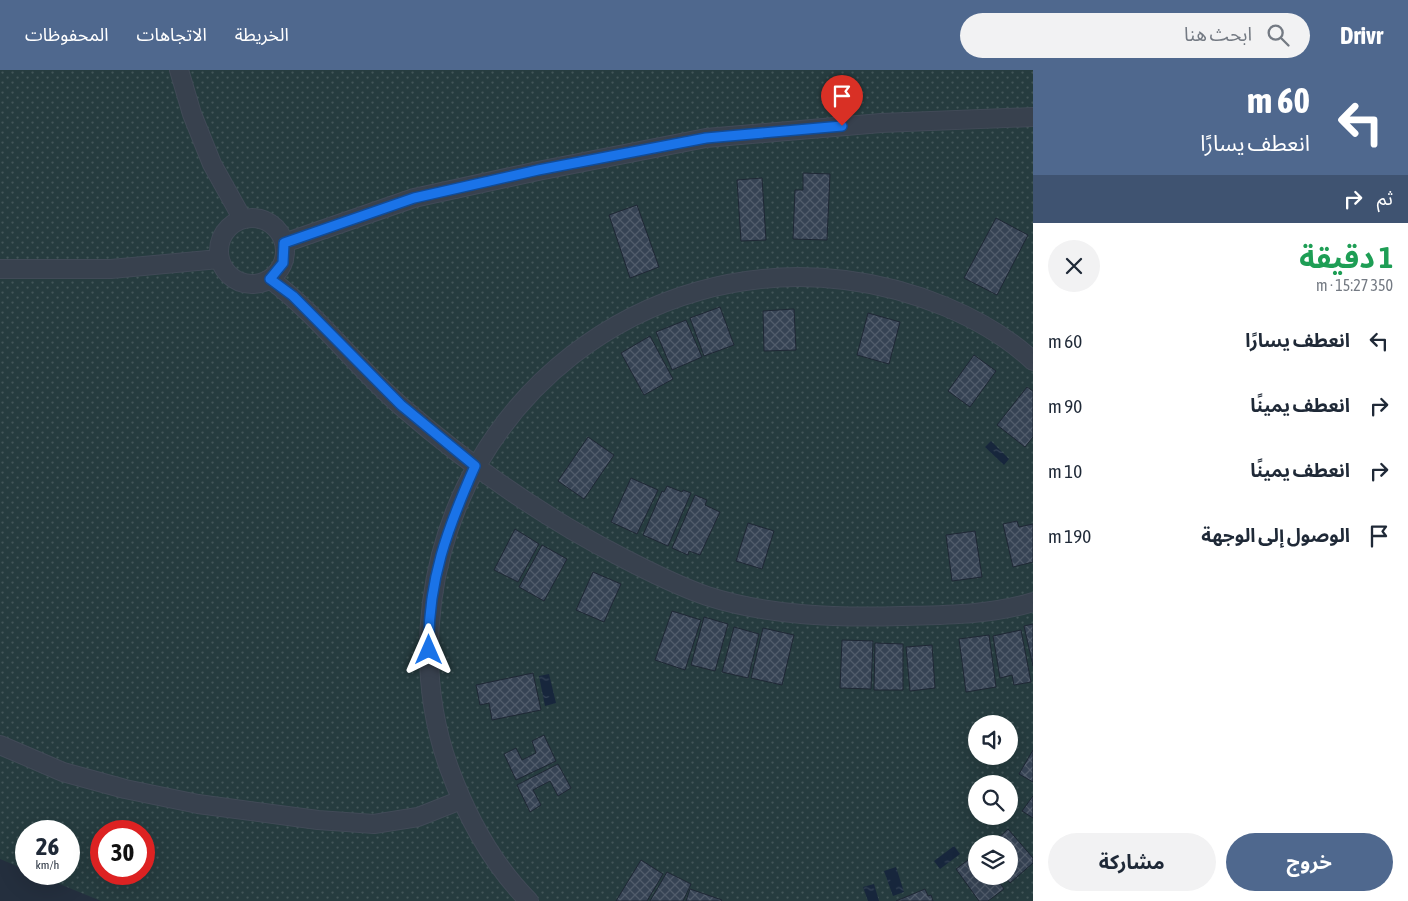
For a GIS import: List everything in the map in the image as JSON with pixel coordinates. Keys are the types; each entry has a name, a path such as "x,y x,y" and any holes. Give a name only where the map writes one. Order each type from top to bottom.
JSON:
{"street":[{"path":"179,70 192,114 212,164 242,218"},
{"path":"284,243 414,198 538,170 706,138 881,123 1033,117"},
{"path":"256,217 268,221 279,230 284,243 283,263 270,279 262,283 244,284 228,275 219,259 220,238 225,230 242,218 256,217"},
{"path":"0,269 112,268 219,259"},
{"path":"529,901 517,889 486,846 461,800 441,745 432,698 428,631 436,574 451,519 475,466 514,411 547,375 593,339 644,310 689,293 755,279 813,276 870,283 926,299 979,323 1033,361"},
{"path":"270,279 293,296 401,405 475,466 533,508 606,549 648,571 707,596 762,608 844,618 969,614 1033,602"},
{"path":"0,745 63,772 125,789 198,804 292,817 374,824 418,818 461,800"}],"green space":[{"path":"0,70 1033,70 1033,901 101,901 62,885 80,885 80,820 15,820 15,865 0,859"}],"water":[{"path":"991,441 1009,459 1004,465 985,447"},
{"path":"549,674 556,703 545,706 539,676"},
{"path":"954,846 960,854 940,869 934,861"},
{"path":"896,867 904,892 893,896 884,871"},
{"path":"874,884 879,901 868,901 863,887"}],"building":[{"path":"803,173 830,174 827,240 793,239 795,190 803,190"},
{"path":"762,178 766,240 741,241 737,180"},
{"path":"637,205 659,267 630,278 609,215"},
{"path":"996,218 1028,235 997,295 964,278"},
{"path":"720,307 734,345 704,356 690,318"},
{"path":"794,309 796,350 764,351 763,311"},
{"path":"868,313 900,322 889,364 857,355"},
{"path":"686,320 702,357 672,370 656,332"},
{"path":"650,336 673,379 644,395 621,353"},
{"path":"974,355 996,371 970,407 948,391"},
{"path":"1027,387 1033,391 1033,437 1025,447 997,425"},
{"path":"588,437 614,455 584,499 558,481"},
{"path":"631,478 658,490 637,534 611,522"},
{"path":"667,486 682,492 683,490 691,493 668,546 643,535 662,491 664,492"},
{"path":"695,495 707,500 705,505 720,512 700,555 689,551 688,555 672,548"},
{"path":"1017,521 1019,527 1033,524 1033,562 1013,567 1003,524"},
{"path":"748,523 774,531 762,569 736,561"},
{"path":"515,529 539,544 518,582 494,570"},
{"path":"975,531 982,577 952,581 946,535"},
{"path":"542,545 567,559 544,601 519,587"},
{"path":"593,572 621,584 604,622 576,610"},
{"path":"672,611 701,620 685,670 655,660"},
{"path":"704,617 728,624 715,671 691,665"},
{"path":"1033,624 1033,666 1024,626"},
{"path":"734,627 759,634 748,678 722,672"},
{"path":"763,628 794,635 782,685 751,678"},
{"path":"1021,630 1031,682 1014,685 1012,675 1000,678 993,636"},
{"path":"989,635 996,687 966,692 959,639"},
{"path":"842,640 873,641 871,689 840,688"},
{"path":"875,643 903,644 903,690 874,690"},
{"path":"932,645 935,688 910,691 906,647"},
{"path":"533,673 541,710 492,720 489,703 480,705 476,685"},
{"path":"544,735 556,761 516,780 504,754 516,748 522,760 536,753 532,741"},
{"path":"1033,750 1033,782 1019,774"},
{"path":"558,764 571,788 558,796 550,781 533,790 541,805 530,812 517,785"},
{"path":"1033,796 1033,818 1022,811"},
{"path":"1008,829 1013,835 1002,835"},
{"path":"1018,841 1033,858 1033,863 1018,876"},
{"path":"641,860 663,874 647,901 616,901"},
{"path":"968,860 968,885 1001,885 1004,889 988,901 979,901 956,869"},
{"path":"667,872 691,884 683,901 650,901"},
{"path":"690,889 722,900 686,901"},
{"path":"925,889 928,896 931,895 933,901 896,901"}],"route":[{"path":"429,650 428,631 436,574 451,519 475,466 401,405 328,334 293,296 270,279 283,263 284,243 414,198 538,170 706,138 842,126"}]}
